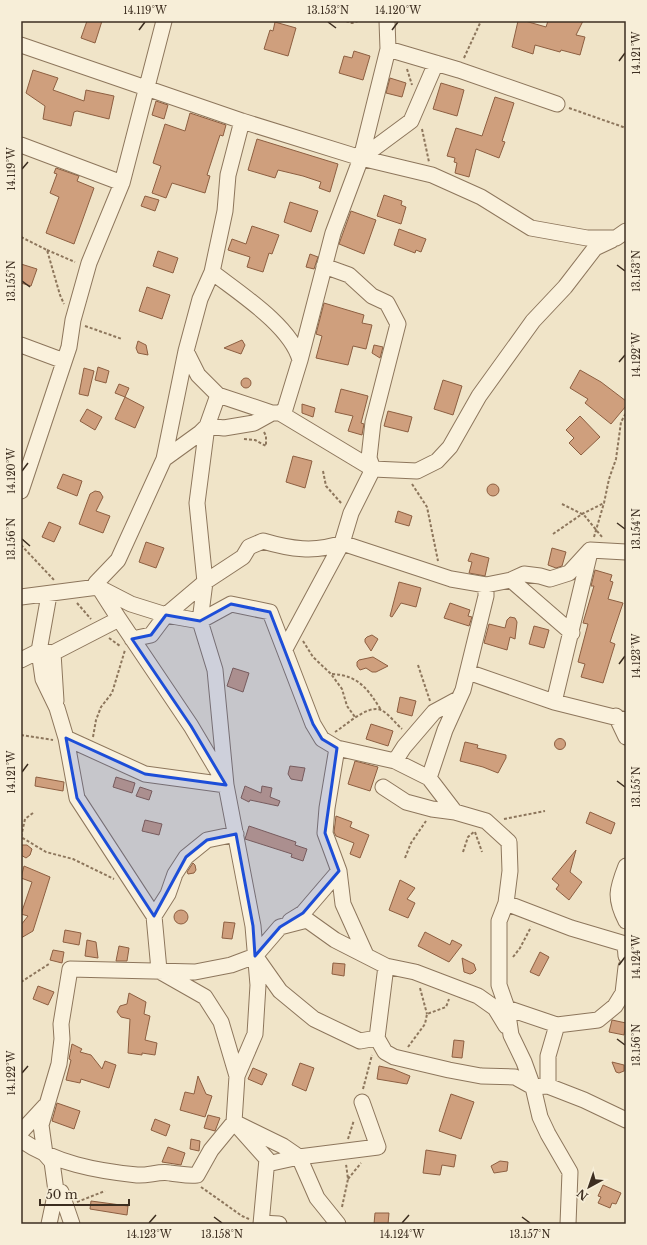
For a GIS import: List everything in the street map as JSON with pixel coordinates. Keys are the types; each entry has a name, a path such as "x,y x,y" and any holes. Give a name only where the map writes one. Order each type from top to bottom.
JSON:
{"street":[{"path":"22,484 64,361 86,274 122,183 148,88 164,21"},
{"path":"164,459 207,426 224,428 254,423 285,408 300,360 333,233 362,158 388,48 387,21"},
{"path":"21,45 242,121 362,158 432,175 480,197 531,228 587,238 623,237"},
{"path":"388,48 459,70 556,104"},
{"path":"362,158 411,121 436,63"},
{"path":"226,785 191,726 147,661 128,644 119,619 96,583 118,560 164,459 186,351 200,299 212,272 225,211 228,175 242,121"},
{"path":"21,145 122,183"},
{"path":"186,351 198,375 218,395 276,413 373,469 417,471 437,462 450,447 479,396 533,321 565,288 595,248 623,237"},
{"path":"285,649 342,543 351,513 373,469 369,458 373,422 398,324 387,303 372,296 349,275 324,266"},
{"path":"212,272 264,310 297,349 300,360"},
{"path":"21,345 64,361"},
{"path":"21,1140 36,1150 63,1161 96,1169 138,1175 169,1172 186,1176 197,1175 211,1150 234,1122 237,1076 255,1034 258,996 253,926 226,785 215,670 200,622 206,582 197,503 207,426 218,395"},
{"path":"128,644 151,635 166,615 206,582 243,557 249,547 263,541 283,547 304,549 325,549 342,543 439,574 486,585 511,580 524,574 550,579 569,573 590,550"},
{"path":"590,550 619,552"},
{"path":"554,702 572,633 590,550"},
{"path":"511,580 572,633"},
{"path":"430,778 445,730 463,690 486,596 486,585"},
{"path":"22,594 49,595 98,588 131,604 166,615 200,622 231,604 270,612 313,724 322,740 337,748 395,761 430,778 456,812"},
{"path":"49,595 43,680 56,708 66,739 77,798 154,916 159,970"},
{"path":"21,660 46,652 100,630 119,619"},
{"path":"468,672 554,702 621,718 626,737"},
{"path":"395,761 434,712 458,699"},
{"path":"66,739 145,774 226,785"},
{"path":"337,748 327,808 325,833 339,870 343,904 366,955"},
{"path":"382,787 406,802 432,809 456,812 486,821 509,842 510,871 506,902 499,921 499,985 501,1008 511,1035 524,1062 540,1087"},
{"path":"154,916 168,894 176,874 186,856 207,840 236,834"},
{"path":"626,866 617,888 619,908 626,921"},
{"path":"48,1224 56,1191 52,1162 45,1154 41,1125 49,1103 61,1052 61,1024 70,969 195,972 231,965 255,956 280,927 303,913 339,870"},
{"path":"506,902 626,948"},
{"path":"280,927 307,920 336,940 386,966 415,972 478,996 501,1008 557,1025 598,1020 615,1006 623,993 626,967"},
{"path":"255,956 280,991 314,1019 360,1041 377,1038"},
{"path":"386,966 377,1038 384,1052 394,1057 481,1076 515,1077 540,1087 584,1100 626,1120"},
{"path":"159,970 205,997 221,1022 237,1076"},
{"path":"557,1025 540,1087 540,1117 570,1172 568,1224"},
{"path":"267,1164 299,1157 378,1146 362,1102"},
{"path":"21,1132 49,1103"},
{"path":"234,1122 283,1146 299,1157 317,1198 340,1218"},
{"path":"234,1122 267,1159 261,1223 279,1224"},
{"path":"56,1191 61,1192 72,1224"}],"path":[{"path":"346,21 352,23 358,21"},
{"path":"459,70 481,21"},
{"path":"556,104 626,128"},
{"path":"47,250 74,261 86,274"},
{"path":"590,550 620,441 621,422 626,413"},
{"path":"323,471 326,486 351,513"},
{"path":"410,482 427,507 438,555 439,574"},
{"path":"553,534 582,514 604,503"},
{"path":"562,504 582,514 619,552"},
{"path":"21,545 50,576 68,592 100,630 128,644 147,661"},
{"path":"296,630 313,657 331,674 342,689 347,706 355,717"},
{"path":"92,750 96,720 101,707 112,693 128,644"},
{"path":"331,674 344,674 356,680 370,692 381,710 402,730 416,733"},
{"path":"322,740 355,717 373,709 381,710"},
{"path":"21,735 50,740 66,739"},
{"path":"405,858 411,843 432,809"},
{"path":"463,852 468,837 486,821 510,819 545,811"},
{"path":"33,814 25,819 21,837 46,852 73,859 120,882"},
{"path":"500,972 520,948 537,914"},
{"path":"21,982 48,964"},
{"path":"394,1057 408,1047 426,1024 428,1014 415,972"},
{"path":"428,1014 446,1007 453,987"},
{"path":"340,1218 348,1179 344,1151 362,1102 364,1082 377,1038"},
{"path":"186,1176 242,1216 261,1223"}],"highlighted area":[{"path":"231,604 270,612 313,724 322,739 337,748 325,833 339,871 303,913 280,927 255,956 253,926 236,834 207,840 186,857 154,916 77,798 66,738 145,774 226,785 191,726 132,639 151,635 166,615 200,621"}],"building":[{"path":"87,21 102,21 95,43 81,38"},
{"path":"518,21 525,21 546,27 548,21 583,21 576,35 585,37 580,55 561,50 560,52 535,45 533,54 512,47"},
{"path":"275,22 296,28 288,56 264,49 270,30 273,31"},
{"path":"354,51 370,56 363,80 339,73 344,56 352,58"},
{"path":"33,70 58,78 53,90 84,101 86,90 114,96 109,119 77,111 74,112 71,126 43,119 45,106 26,93"},
{"path":"390,78 406,83 402,97 386,93"},
{"path":"441,83 464,90 457,116 433,109"},
{"path":"495,97 514,103 502,141 505,142 499,158 476,149 469,177 455,173 457,163 454,162 455,158 447,156 456,128 482,136"},
{"path":"156,101 168,105 164,119 152,115"},
{"path":"190,113 226,125 223,136 220,135 207,175 210,176 205,193 172,183 166,198 152,193 161,166 153,163 165,124 185,131"},
{"path":"257,139 338,164 330,192 319,188 321,182 303,176 278,170 275,178 248,170"},
{"path":"56,168 79,176 77,181 94,188 74,244 46,233 59,197 50,193 57,174 54,173"},
{"path":"384,195 402,201 401,205 406,207 401,224 377,216"},
{"path":"145,196 159,200 155,211 141,206"},
{"path":"290,202 318,211 311,232 284,222"},
{"path":"351,211 376,220 364,254 339,244"},
{"path":"252,226 279,235 272,254 269,253 263,272 247,267 250,257 228,250 232,239 246,244"},
{"path":"399,229 426,239 421,252 416,250 415,253 394,245"},
{"path":"158,251 178,258 173,273 153,266"},
{"path":"310,254 318,257 314,269 306,267"},
{"path":"21,264 37,269 31,286 21,283"},
{"path":"147,287 170,295 162,319 139,311"},
{"path":"324,303 364,315 362,323 372,325 366,349 353,346 348,365 316,358 322,336 316,334"},
{"path":"242,340 245,345 241,354 224,348"},
{"path":"138,341 146,345 148,355 138,353 136,348"},
{"path":"374,345 383,347 380,358 372,353"},
{"path":"98,367 109,371 106,383 95,380"},
{"path":"84,368 94,371 88,396 79,394"},
{"path":"580,370 601,382 626,401 626,406 611,424 585,403 588,399 570,388"},
{"path":"244,378 248,378 250,379 250,387 244,388 241,385 241,381"},
{"path":"443,380 462,386 453,415 434,409"},
{"path":"119,384 129,388 125,397 115,393"},
{"path":"341,389 368,396 361,423 364,424 362,435 348,431 353,416 335,412"},
{"path":"125,397 144,407 135,428 115,419"},
{"path":"302,404 315,408 313,417 302,413"},
{"path":"87,409 102,417 95,430 80,421"},
{"path":"388,411 412,417 408,432 384,426"},
{"path":"580,416 600,437 581,455 569,443 574,438 566,430"},
{"path":"293,456 312,461 305,488 286,482"},
{"path":"63,474 82,481 77,496 57,488"},
{"path":"493,484 497,486 499,490 497,494 493,496 489,494 487,490 489,486"},
{"path":"95,491 100,492 103,497 96,511 110,516 103,533 79,524 90,494"},
{"path":"398,511 412,516 409,526 395,522"},
{"path":"49,522 61,527 54,542 42,537"},
{"path":"146,542 164,548 156,568 139,562"},
{"path":"552,548 566,552 562,566 556,568 548,565"},
{"path":"471,553 489,558 485,576 469,573 472,562 468,561"},
{"path":"595,570 612,575 610,581 613,582 608,599 623,603 610,642 615,644 603,683 581,677 585,664 578,662 588,624 583,623 594,586 591,586"},
{"path":"399,582 421,588 416,607 401,603 392,617 390,616"},
{"path":"450,603 470,610 468,616 472,617 469,626 444,618"},
{"path":"510,617 515,618 517,622 515,639 510,637 507,650 484,643 489,624 505,628 507,620"},
{"path":"534,626 549,630 544,648 529,644"},
{"path":"372,635 378,639 371,651 365,642 365,639"},
{"path":"373,657 388,666 376,672 372,672 366,668 360,670 357,666 357,662 359,660"},
{"path":"233,668 249,673 243,692 227,686"},
{"path":"400,697 416,701 412,716 397,712"},
{"path":"371,724 393,731 388,746 366,739"},
{"path":"558,739 562,739 564,740 564,748 558,749 555,746 555,742"},
{"path":"465,742 478,745 477,748 506,755 506,758 498,773 483,767 460,761"},
{"path":"355,761 378,767 370,791 348,784"},
{"path":"290,766 305,768 302,781 291,779 288,774"},
{"path":"36,777 64,782 63,791 35,786"},
{"path":"116,777 135,783 132,793 113,787"},
{"path":"245,786 261,793 262,786 272,788 270,797 280,801 278,806 250,800 249,802 241,798"},
{"path":"140,787 152,791 149,800 136,796"},
{"path":"590,812 615,823 611,834 586,823"},
{"path":"336,816 352,822 350,827 369,835 360,858 350,854 354,843 336,836 334,832"},
{"path":"145,820 162,824 159,835 142,831"},
{"path":"249,826 296,842 295,845 307,849 303,861 291,857 292,854 245,839"},
{"path":"21,845 27,845 32,849 30,855 26,858 21,855"},
{"path":"576,850 570,872 582,882 569,900 556,889 559,885 552,879"},
{"path":"193,863 196,870 194,873 188,874 187,872"},
{"path":"24,866 50,877 33,931 21,938 21,925 28,916 21,914 32,882 21,878"},
{"path":"400,880 415,888 407,899 415,903 408,918 389,910"},
{"path":"181,910 186,912 188,917 186,922 181,924 176,922 174,917 176,912"},
{"path":"224,922 235,923 232,939 222,938"},
{"path":"65,930 81,933 79,945 63,942"},
{"path":"425,932 450,945 452,940 462,945 449,962 418,946"},
{"path":"87,940 96,942 98,958 85,956"},
{"path":"119,946 129,948 127,961 116,961"},
{"path":"53,950 64,952 62,963 50,960"},
{"path":"540,952 549,957 539,976 530,972"},
{"path":"462,958 474,964 476,970 473,973 470,974 464,972"},
{"path":"333,963 345,964 344,976 332,974"},
{"path":"38,986 54,992 48,1005 33,999"},
{"path":"129,993 146,1002 144,1014 150,1016 145,1040 157,1043 155,1055 128,1053 130,1019 121,1017 117,1012 120,1006 127,1004"},
{"path":"612,1020 626,1023 624,1035 609,1032"},
{"path":"454,1040 464,1041 462,1058 452,1057"},
{"path":"72,1044 82,1049 80,1052 91,1055 102,1069 105,1061 116,1065 109,1088 81,1079 80,1083 66,1080 71,1060 69,1059"},
{"path":"612,1062 624,1065 624,1071 619,1073 616,1072"},
{"path":"300,1063 314,1068 306,1091 292,1085"},
{"path":"379,1066 393,1069 410,1076 407,1084 377,1079"},
{"path":"253,1068 267,1074 262,1085 248,1079"},
{"path":"198,1076 206,1094 212,1096 205,1117 180,1110 185,1092 194,1094"},
{"path":"451,1094 474,1102 461,1139 439,1131"},
{"path":"57,1103 80,1111 74,1129 52,1121"},
{"path":"208,1115 220,1118 215,1131 204,1128"},
{"path":"155,1119 170,1125 166,1136 151,1130"},
{"path":"191,1139 200,1141 199,1151 190,1149"},
{"path":"168,1147 185,1153 181,1165 162,1162"},
{"path":"426,1150 456,1155 454,1167 442,1165 440,1175 423,1173"},
{"path":"500,1161 508,1162 507,1171 494,1173 491,1166"},
{"path":"603,1185 621,1193 616,1204 612,1203 610,1208 598,1203 601,1197 598,1196"},
{"path":"91,1201 128,1206 127,1215 90,1209"},
{"path":"375,1213 389,1213 388,1224 374,1224"}]}
